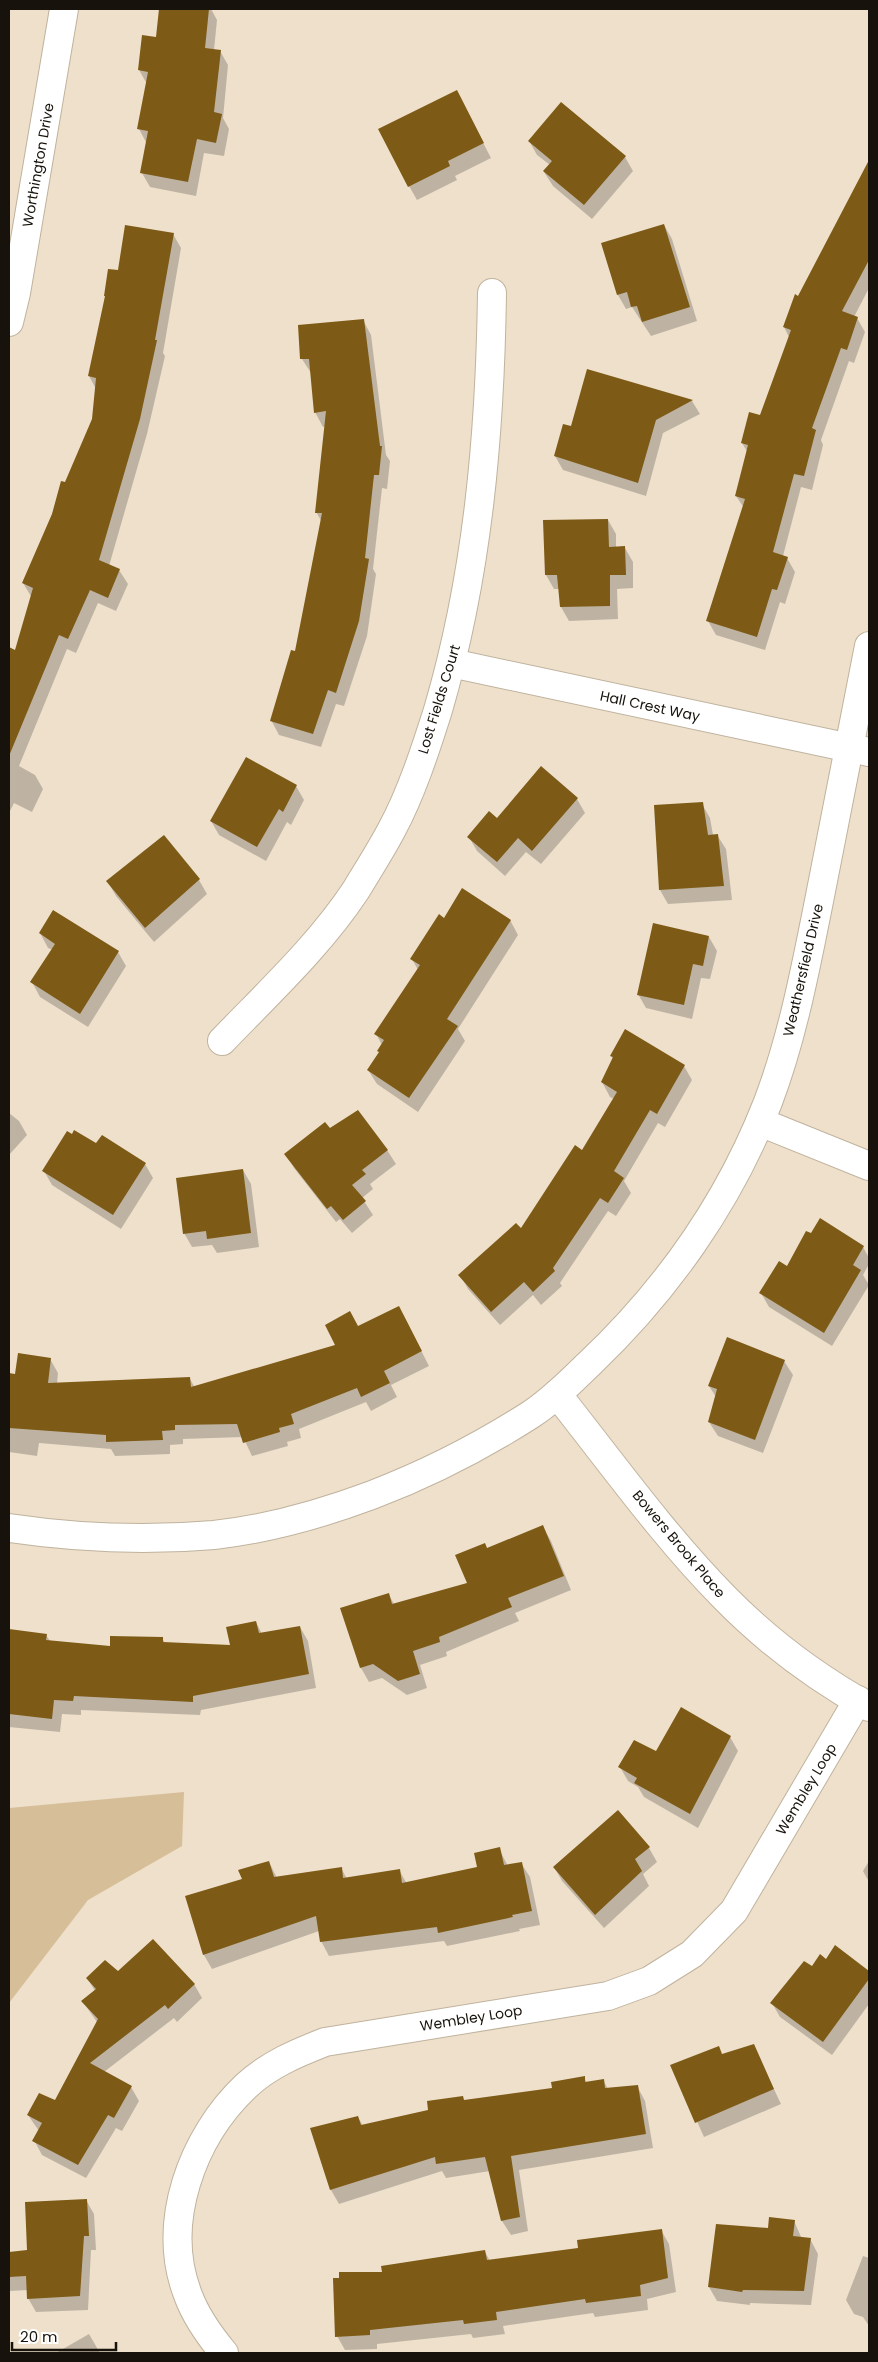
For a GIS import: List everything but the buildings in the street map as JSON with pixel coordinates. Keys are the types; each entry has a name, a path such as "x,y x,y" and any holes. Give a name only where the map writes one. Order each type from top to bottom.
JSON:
{"street":[{"name":"Worthington Drive","path":"9,322 16,293 64,9"},
{"name":"Lost Fields Court","path":"222,1041 310,949 355,891 397,819 427,746 451,664 461,620 485,466 491,369 492,293"},
{"name":"Weathersfield Drive","path":"9,1528 59,1536 137,1539 216,1534 279,1524 341,1506 411,1480 461,1456 531,1414 558,1394 623,1332 668,1278 690,1248 730,1184 760,1122 796,1013 859,750 869,646"},
{"name":"Hall Crest Way","path":"451,664 859,750"},
{"path":"760,1122 869,1166"},
{"name":"Bowers Brook Place","path":"558,1394 685,1555 724,1598 768,1637 826,1681 864,1704"},
{"name":"Wembley Loop","path":"224,2353 203,2328 187,2294 179,2257 178,2227 186,2181 202,2143 219,2115 247,2085 287,2057 325,2042 608,1996 648,1981 692,1954 734,1911 864,1704"}],"shaded area":[{"path":"184,1792 182,1846 88,1900 9,2003 9,1808"}]}
